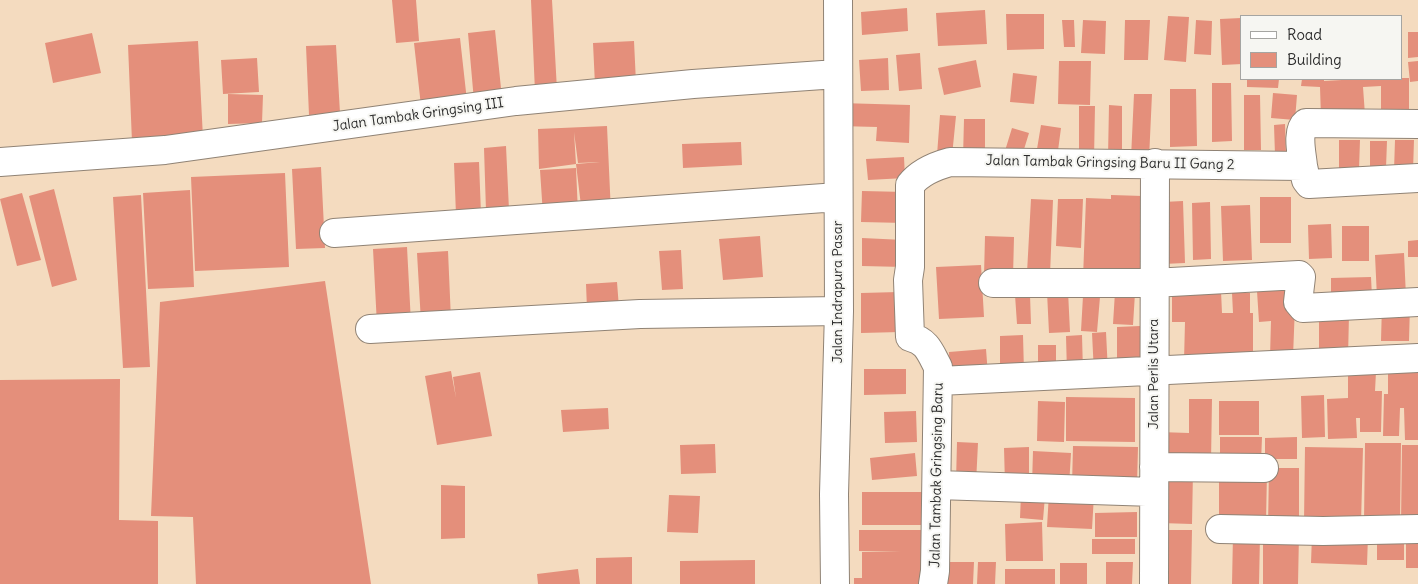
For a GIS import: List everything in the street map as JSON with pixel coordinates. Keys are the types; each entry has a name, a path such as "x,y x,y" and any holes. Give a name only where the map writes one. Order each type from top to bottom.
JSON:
{"street":[{"name":"Jalan Indrapura Pasar","path":"834,584 834,494 839,311 838,0"},
{"name":"Jalan Tambak Gringsing III","path":"0,162 165,150 516,101 693,84 837,74"},
{"path":"1308,175 1300,133 1302,126 1306,123 1418,124"},
{"name":"Jalan Tambak Gringsing Baru II Gang 2","path":"921,174 933,167 950,162 1155,163 1308,175 1418,178"},
{"name":"Jalan Perlis Utara","path":"1154,584 1155,163"},
{"name":"Jalan Tambak Gringsing Baru","path":"921,174 910,185 909,335 921,340 938,367 936,571 933,584"},
{"path":"334,233 838,197"},
{"path":"994,283 1154,282 1300,276 1298,302 1303,308 1418,302"},
{"path":"370,329 640,314 839,311"},
{"path":"938,382 1418,358"},
{"path":"937,485 1154,480 1264,468"},
{"path":"1220,529 1418,529"}],"building":[{"path":"392,0 416,0 419,41 396,43"},
{"path":"531,0 552,0 557,90 535,92"},
{"path":"907,8 908,31 862,35 861,12"},
{"path":"985,10 987,44 938,46 936,13"},
{"path":"1006,14 1044,14 1044,49 1007,50"},
{"path":"1168,16 1189,17 1186,62 1164,60"},
{"path":"1240,18 1240,64 1222,65 1220,19"},
{"path":"1062,20 1074,20 1075,47 1064,47"},
{"path":"1083,20 1106,21 1105,54 1081,53"},
{"path":"1125,20 1150,20 1148,60 1124,60"},
{"path":"1196,20 1212,21 1211,55 1194,54"},
{"path":"495,30 502,98 474,101 468,33"},
{"path":"1408,32 1418,32 1418,57 1408,58"},
{"path":"92,33 101,73 53,83 45,43"},
{"path":"460,38 467,101 421,106 414,43"},
{"path":"198,41 203,138 132,142 128,45"},
{"path":"634,41 636,83 595,85 593,43"},
{"path":"336,45 340,113 309,115 306,46"},
{"path":"920,53 922,89 899,91 896,55"},
{"path":"257,58 259,92 223,94 221,60"},
{"path":"888,58 889,90 861,91 859,60"},
{"path":"976,60 981,87 944,95 938,68"},
{"path":"1059,61 1091,61 1090,105 1058,104"},
{"path":"1418,61 1418,81 1410,82 1408,62"},
{"path":"1013,73 1037,76 1034,104 1010,102"},
{"path":"1403,78 1409,78 1409,115 1381,115 1381,86 1363,87 1365,115 1321,117 1320,87 1301,86 1302,80 1403,80"},
{"path":"1247,80 1279,80 1278,88 1247,87"},
{"path":"1212,83 1231,83 1232,141 1212,142"},
{"path":"1170,89 1196,89 1197,146 1170,147"},
{"path":"1273,93 1297,95 1295,120 1271,118"},
{"path":"228,94 263,95 262,123 228,124"},
{"path":"1134,94 1152,94 1149,159 1131,158"},
{"path":"1244,95 1260,95 1261,150 1244,150"},
{"path":"840,103 910,105 909,143 876,141 877,127 839,126"},
{"path":"1109,105 1122,106 1122,157 1108,157"},
{"path":"1079,106 1095,106 1094,159 1079,159"},
{"path":"940,115 956,116 952,156 937,155"},
{"path":"964,119 985,119 985,158 963,158"},
{"path":"1285,124 1286,154 1275,155 1274,125"},
{"path":"1041,125 1061,128 1057,158 1036,155"},
{"path":"607,126 611,213 582,214 576,164 539,169 538,129","holes":["574,132 578,163 600,162 576,164"]},
{"path":"1012,128 1029,133 1021,159 1004,154"},
{"path":"1339,140 1360,140 1359,170 1339,169"},
{"path":"1395,140 1414,140 1413,171 1394,171"},
{"path":"1370,141 1387,141 1386,168 1370,167"},
{"path":"741,142 742,165 683,168 682,144"},
{"path":"506,146 509,210 486,211 484,148"},
{"path":"904,157 905,178 868,180 866,159"},
{"path":"479,162 481,214 456,215 454,163"},
{"path":"321,167 325,248 296,249 292,169"},
{"path":"576,168 578,213 543,215 540,170"},
{"path":"285,173 289,267 195,271 191,177"},
{"path":"54,189 77,280 52,287 29,196"},
{"path":"190,190 194,287 148,289 143,193"},
{"path":"862,191 906,192 905,223 861,222"},
{"path":"22,193 41,260 17,266 0,199"},
{"path":"141,195 150,367 123,368 113,197"},
{"path":"1111,195 1143,196 1140,280 1083,278 1086,198 1111,199"},
{"path":"1260,197 1291,197 1291,243 1260,243"},
{"path":"1031,199 1053,200 1050,275 1027,273"},
{"path":"1058,199 1083,199 1081,248 1056,246"},
{"path":"1183,201 1185,263 1163,264 1163,202"},
{"path":"1210,202 1211,259 1193,260 1192,203"},
{"path":"1250,205 1252,260 1223,261 1221,206"},
{"path":"1331,224 1332,258 1309,259 1308,225"},
{"path":"1342,226 1369,226 1369,261 1342,261"},
{"path":"760,236 763,277 723,280 719,239"},
{"path":"985,236 1014,237 1013,277 984,276"},
{"path":"862,238 904,240 904,267 862,266"},
{"path":"1418,240 1418,257 1408,257 1408,241"},
{"path":"407,247 411,323 377,325 373,249"},
{"path":"681,250 683,289 662,290 659,251"},
{"path":"448,251 451,320 421,322 417,253"},
{"path":"1404,253 1406,297 1377,298 1375,255"},
{"path":"981,265 984,317 939,319 936,267"},
{"path":"1371,277 1372,297 1331,299 1331,278"},
{"path":"325,281 371,584 196,584 193,517 151,516 160,302"},
{"path":"617,282 619,308 587,309 586,284"},
{"path":"1285,288 1287,305 1295,305 1293,357 1270,357 1271,321 1259,322 1257,291"},
{"path":"1068,291 1070,332 1049,333 1047,292"},
{"path":"1221,291 1222,313 1233,313 1232,293 1250,293 1250,313 1253,313 1253,362 1184,361 1185,322 1172,322 1172,293"},
{"path":"899,292 900,332 861,333 861,293"},
{"path":"1115,292 1135,293 1133,325 1113,324"},
{"path":"1015,295 1030,295 1031,324 1017,324"},
{"path":"1083,296 1100,297 1097,332 1081,331"},
{"path":"1382,304 1410,305 1409,341 1381,341"},
{"path":"1319,314 1349,314 1348,358 1319,358"},
{"path":"1140,326 1140,370 1117,370 1117,327"},
{"path":"1106,332 1108,372 1094,373 1092,333"},
{"path":"1023,335 1024,372 1000,373 1000,336"},
{"path":"1082,335 1083,372 1067,373 1066,336"},
{"path":"1038,345 1056,345 1056,372 1038,372"},
{"path":"986,349 988,375 950,378 949,352"},
{"path":"864,369 906,369 906,394 864,395"},
{"path":"451,371 456,398 453,377 480,372 492,436 437,445 425,376"},
{"path":"1348,371 1376,372 1375,391 1382,391 1381,432 1360,432 1360,418 1356,418 1357,438 1328,439 1327,399 1348,398"},
{"path":"1388,371 1418,371 1418,440 1405,440 1404,408 1400,408 1399,436 1383,436 1384,394 1388,394"},
{"path":"120,379 119,520 158,521 158,584 0,584 0,380"},
{"path":"1324,395 1325,437 1302,438 1301,396"},
{"path":"1066,397 1135,398 1135,442 1066,441"},
{"path":"1189,399 1212,399 1211,462 1158,461 1159,432 1189,433"},
{"path":"1038,401 1065,402 1064,442 1037,441"},
{"path":"1219,401 1259,401 1259,435 1219,435"},
{"path":"608,408 609,429 563,432 561,410"},
{"path":"916,411 917,442 885,443 884,412"},
{"path":"1220,437 1262,437 1261,463 1220,462"},
{"path":"1297,437 1297,459 1265,459 1265,438"},
{"path":"957,442 978,443 976,483 956,482"},
{"path":"1365,443 1401,443 1400,522 1364,522"},
{"path":"715,444 716,473 681,474 680,445"},
{"path":"1402,445 1418,445 1418,524 1401,523"},
{"path":"1073,446 1138,447 1137,485 1072,485"},
{"path":"1029,447 1029,484 1005,484 1004,448"},
{"path":"1305,447 1363,448 1361,523 1304,522"},
{"path":"1033,451 1071,453 1069,486 1032,485"},
{"path":"915,453 917,476 872,480 870,458"},
{"path":"1269,468 1299,468 1299,527 1268,527"},
{"path":"1160,471 1193,471 1192,524 1160,523"},
{"path":"1219,471 1267,471 1266,523 1219,522"},
{"path":"441,485 465,486 465,538 441,539"},
{"path":"862,492 928,492 928,525 862,525"},
{"path":"1049,493 1094,495 1092,529 1047,527"},
{"path":"1021,494 1045,496 1043,520 1020,518"},
{"path":"669,495 700,496 698,533 667,532"},
{"path":"1137,512 1137,537 1095,537 1095,513"},
{"path":"1042,522 1043,561 1006,561 1005,524"},
{"path":"859,530 925,530 922,584 854,584 854,578 862,578 862,552 901,552 859,551"},
{"path":"1160,530 1192,530 1191,584 1159,584"},
{"path":"1263,534 1299,534 1298,584 1263,584"},
{"path":"1233,535 1260,536 1259,584 1232,584"},
{"path":"1312,535 1368,536 1367,565 1311,563"},
{"path":"1406,535 1418,536 1418,568 1406,568"},
{"path":"1377,536 1404,536 1404,560 1377,560"},
{"path":"1092,539 1135,539 1135,554 1092,554"},
{"path":"632,557 632,584 596,584 596,558"},
{"path":"755,560 755,584 680,584 680,561"},
{"path":"942,562 974,562 973,584 942,584"},
{"path":"978,562 996,562 995,584 977,584"},
{"path":"1106,562 1133,562 1132,584 1106,584"},
{"path":"1060,563 1087,563 1087,584 1060,584"},
{"path":"578,569 580,584 538,584 537,574"},
{"path":"1005,569 1055,569 1055,584 1005,584"}]}
